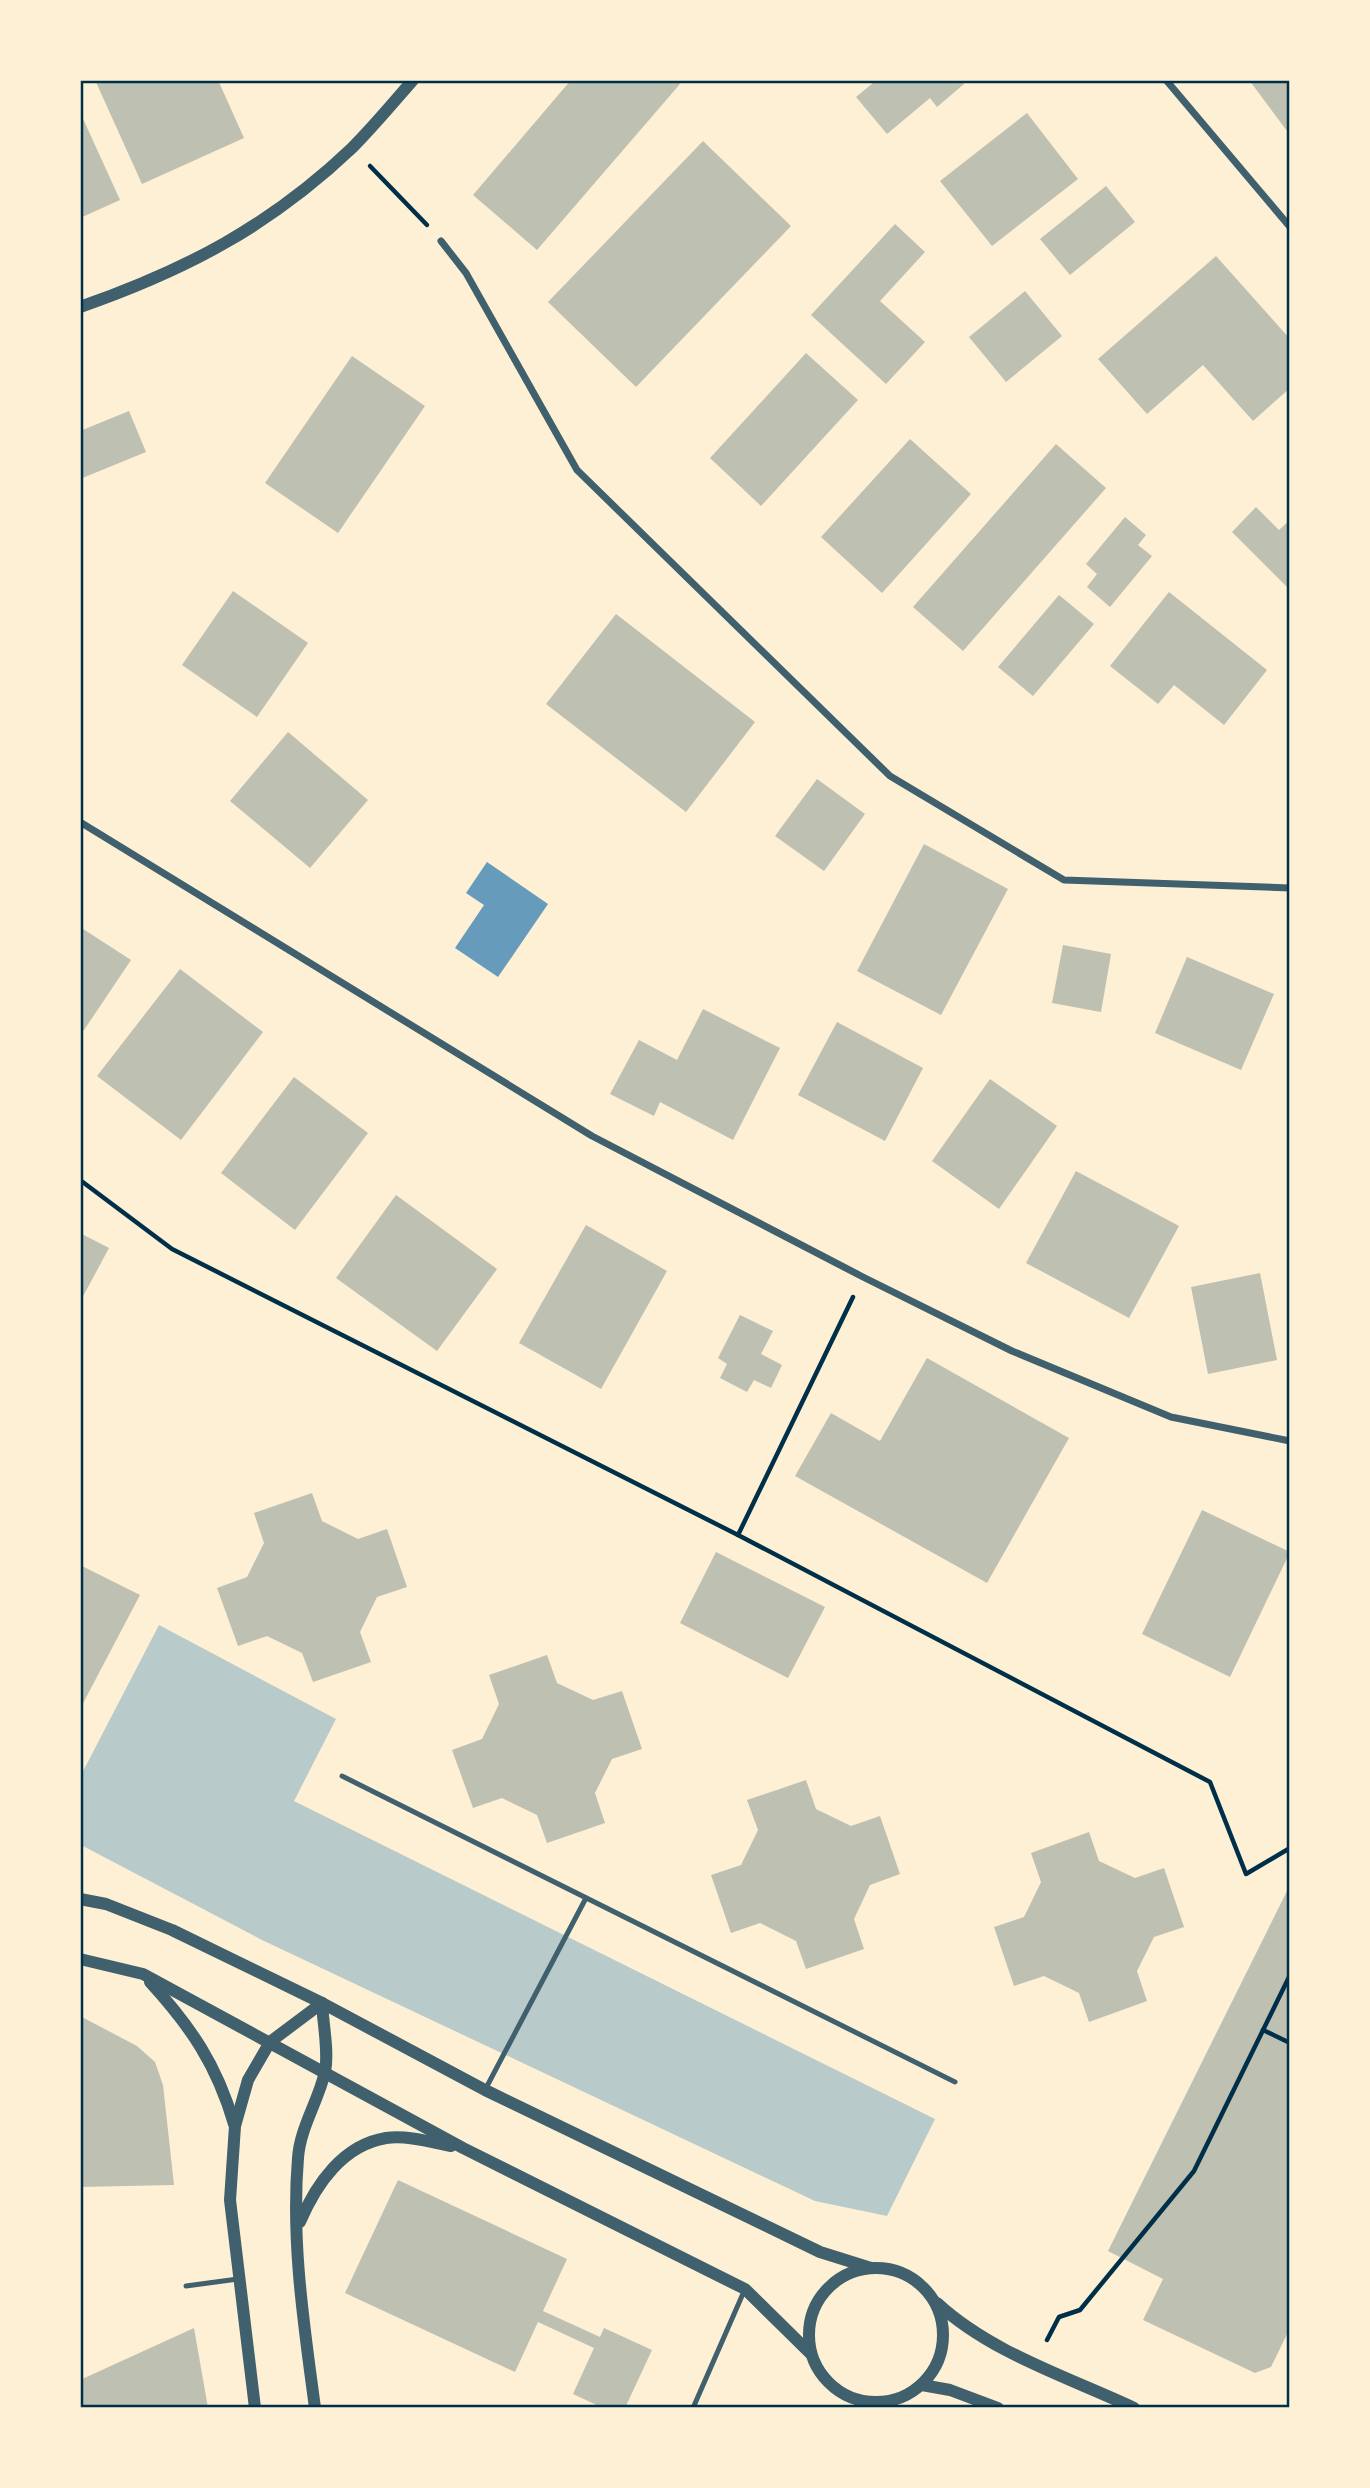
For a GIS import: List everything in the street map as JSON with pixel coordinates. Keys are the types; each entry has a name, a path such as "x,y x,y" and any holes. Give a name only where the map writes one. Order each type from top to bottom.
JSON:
{"street":[{"path":"80,307 137,288 214,252 286,205 353,147 413,80"},
{"path":"1166,80 1290,227"},
{"path":"441,241 466,273 577,470 890,776 1064,880 1290,888"},
{"path":"80,822 592,1136 863,1277 1012,1351 1171,1418 1290,1441"},
{"path":"80,1899 106,1904 172,1930 321,2003 485,2090 820,2252 871,2268 889,2269 907,2275 971,2330 1134,2407"},
{"path":"80,1959 143,1974 463,2148 745,2288 811,2354 830,2384 860,2404 883,2403 904,2397 922,2385 934,2371 944,2335 942,2317 934,2300"},
{"path":"143,1974 185,2019 223,2086 235,2126"},
{"path":"255,2407 230,2200 235,2126 248,2080 270,2042 321,2003"},
{"path":"315,2407 301,2304 297,2229 298,2156 309,2113 325,2071 321,2003"},
{"path":"297,2229 322,2181 344,2157 367,2143 388,2137 463,2148"},
{"path":"811,2354 809,2334 812,2315 821,2297 843,2278 871,2268"},
{"path":"922,2385 950,2390 998,2407"}],"lane":[{"path":"342,1776 955,2082"},
{"path":"485,2090 586,1898"},
{"path":"186,2286 238,2279"},
{"path":"693,2407 745,2288"}],"path":[{"path":"353,147 441,241"},
{"path":"80,1180 172,1249 738,1535 1210,1782 1246,1874 1290,1848"},
{"path":"738,1535 863,1277"},
{"path":"1035,2362 1059,2317 1080,2310 1194,2171 1290,1975"},
{"path":"1263,2030 1290,2043"}],"shaded area":[{"path":"159,1625 336,1719 294,1801 935,2119 887,2216 815,2201 262,1940 81,1845 80,1777"}],"water":[{"path":"487,862 548,904 498,977 455,948 484,905 466,893"}],"building":[{"path":"95,80 218,80 244,138 142,184"},
{"path":"571,80 676,80 680,84 537,250 473,195"},
{"path":"871,80 961,80 964,84 937,107 930,98 887,134 856,97 873,83"},
{"path":"1249,80 1290,80 1290,135"},
{"path":"80,112 120,200 80,218"},
{"path":"1027,113 1078,179 992,246 940,181"},
{"path":"703,141 791,226 636,387 548,302"},
{"path":"1106,186 1135,222 1070,275 1040,239"},
{"path":"895,224 925,252 880,301 925,342 886,384 811,315"},
{"path":"1216,256 1290,339 1290,388 1253,421 1203,365 1147,414 1098,359"},
{"path":"1025,291 1062,336 1006,382 969,337"},
{"path":"806,353 858,400 761,506 710,458"},
{"path":"352,356 425,406 338,533 265,483"},
{"path":"129,411 146,452 80,479 80,431"},
{"path":"910,439 971,494 882,593 821,537"},
{"path":"1056,444 1106,488 963,651 913,607"},
{"path":"1256,507 1279,530 1290,520 1290,590 1232,532"},
{"path":"1125,517 1146,535 1138,545 1152,556 1110,607 1087,587 1097,574 1086,564"},
{"path":"233,591 308,643 257,717 182,665"},
{"path":"1169,592 1267,670 1224,725 1174,685 1158,704 1110,666"},
{"path":"1059,595 1094,624 1033,696 998,667"},
{"path":"616,614 755,722 686,812 546,704"},
{"path":"288,732 368,800 310,868 230,801"},
{"path":"817,779 865,814 824,871 775,836"},
{"path":"924,844 1008,889 941,1015 857,971"},
{"path":"80,927 131,960 80,1036"},
{"path":"1063,945 1111,954 1101,1012 1052,1003"},
{"path":"1187,957 1274,994 1241,1070 1155,1033"},
{"path":"180,969 263,1032 181,1140 97,1076"},
{"path":"703,1009 780,1048 733,1140 660,1102 654,1116 610,1094 639,1040 677,1060"},
{"path":"837,1022 923,1068 885,1141 798,1095"},
{"path":"294,1077 368,1133 295,1230 221,1173"},
{"path":"990,1079 1057,1126 999,1209 932,1161"},
{"path":"1076,1171 1179,1226 1129,1318 1026,1263"},
{"path":"396,1195 497,1269 437,1351 336,1278"},
{"path":"586,1225 667,1271 601,1389 519,1343"},
{"path":"80,1233 109,1248 80,1302"},
{"path":"1260,1273 1277,1360 1208,1374 1191,1287"},
{"path":"740,1315 773,1331 761,1354 782,1365 771,1388 754,1380 747,1392 720,1378 727,1364 718,1358"},
{"path":"927,1358 1069,1438 987,1583 795,1476 831,1413 880,1441"},
{"path":"312,1493 322,1521 358,1539 387,1529 407,1587 377,1597 360,1632 371,1662 313,1682 302,1653 267,1636 238,1646 217,1588 247,1577 264,1543 254,1513"},
{"path":"1202,1510 1290,1552 1230,1677 1142,1634"},
{"path":"716,1552 825,1607 788,1678 680,1623"},
{"path":"80,1565 140,1595 80,1709"},
{"path":"547,1655 557,1683 593,1700 622,1691 642,1749 612,1759 595,1793 605,1823 547,1843 537,1815 502,1798 473,1808 452,1750 482,1739 499,1704 489,1675"},
{"path":"806,1780 816,1809 851,1826 880,1816 900,1874 870,1885 854,1919 864,1949 806,1969 796,1941 760,1923 731,1933 711,1875 741,1865 758,1830 747,1800"},
{"path":"1089,1832 1099,1861 1135,1878 1164,1868 1184,1927 1154,1937 1137,1971 1147,2001 1089,2022 1079,1993 1044,1976 1014,1986 994,1927 1024,1917 1041,1882 1031,1853"},
{"path":"1290,1885 1290,2328 1271,2367 1255,2373 1143,2320 1163,2279 1108,2251"},
{"path":"80,2016 137,2046 155,2062 163,2085 174,2185 80,2187"},
{"path":"398,2180 567,2259 543,2311 600,2337 604,2328 652,2350 625,2408 603,2408 573,2394 594,2348 538,2322 515,2372 345,2293"},
{"path":"194,2328 208,2408 80,2408 80,2380"}]}
